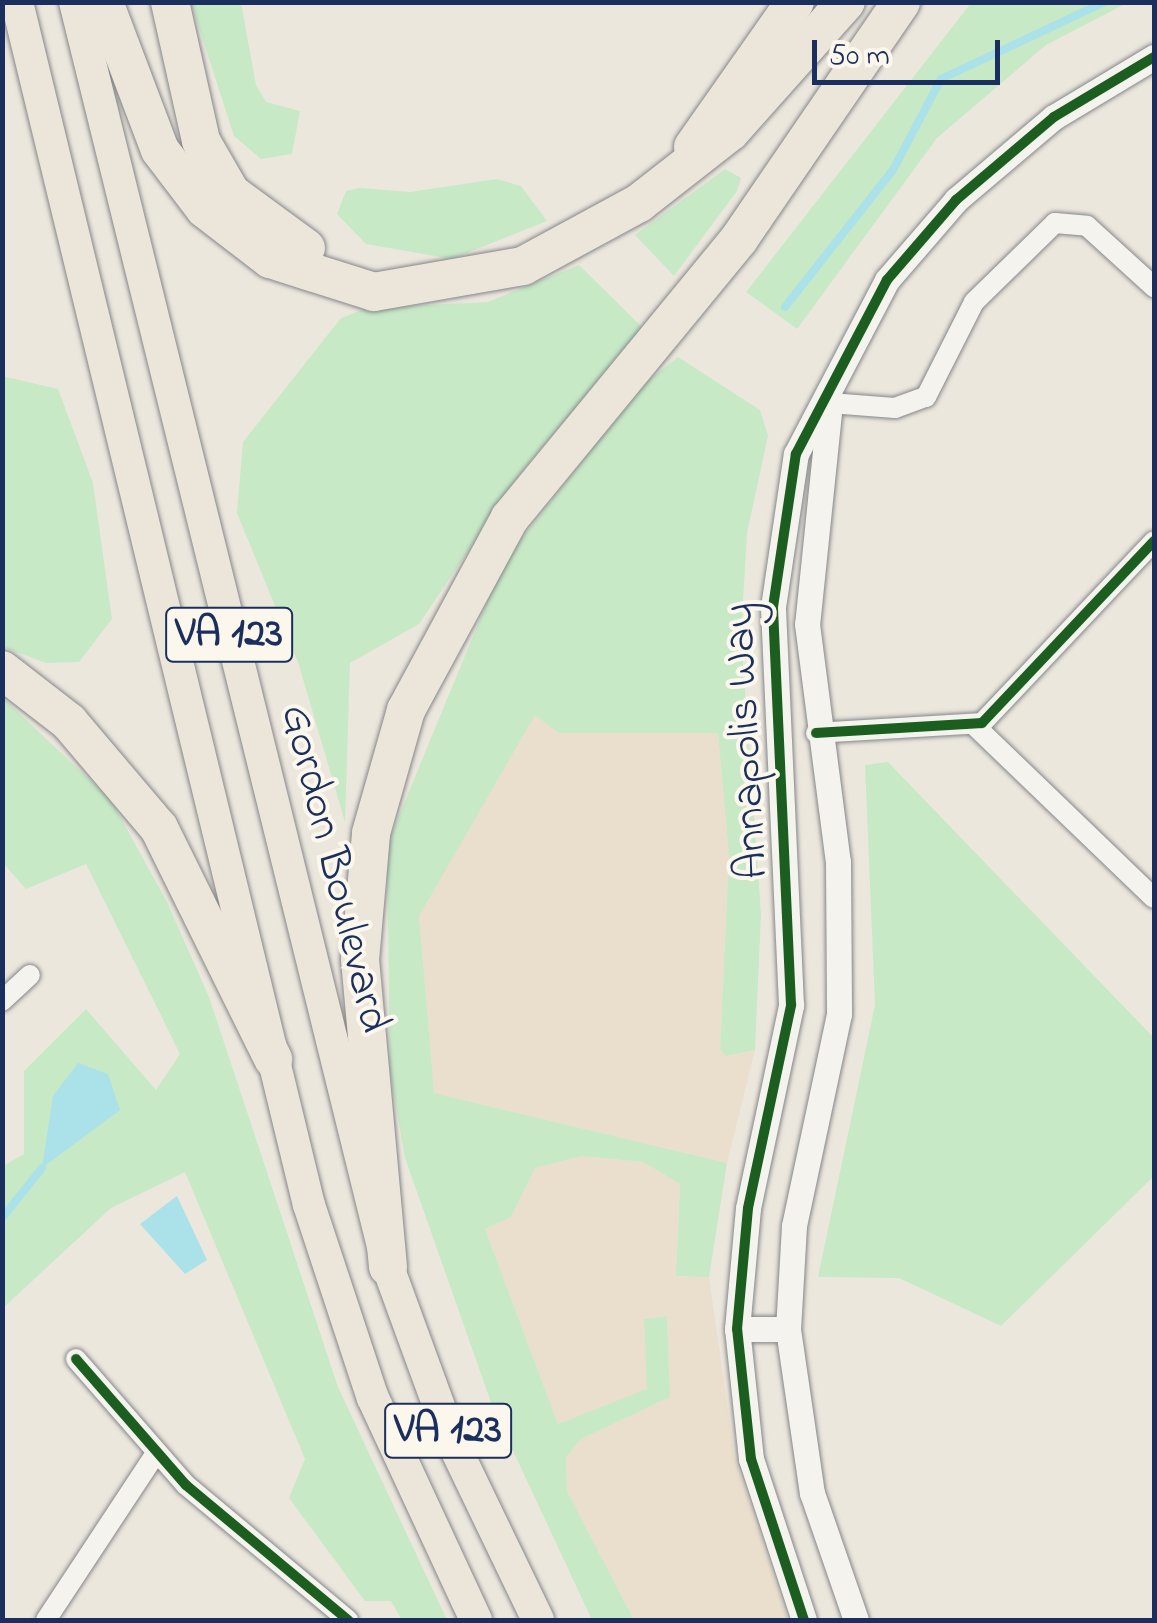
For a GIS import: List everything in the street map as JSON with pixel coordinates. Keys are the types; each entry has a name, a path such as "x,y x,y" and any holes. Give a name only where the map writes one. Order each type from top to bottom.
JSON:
{"highway":[{"path":"104,2 160,150 235,236 339,286 459,283 523,266 639,204 677,175 792,69 846,2"},
{"path":"170,2 201,141 230,193 297,245 459,283"},
{"path":"677,175 795,2"},
{"path":"388,1266 360,999 364,890 385,775 472,575 712,271 900,2"},
{"path":"2,670 69,722 150,816 274,1059"}],"main road":[{"name":"VA 123","path":"17,2 274,1059 360,1364 476,1620"},
{"name":"Gordon Boulevard","path":"75,2 388,1266 457,1452 538,1620"}],"street":[{"name":"Annapolis Way","path":"807,1620 751,1460 737,1329 748,1208 791,1005 778,544 798,445 830,403 887,280 956,200 1042,126 1154,57"},
{"path":"830,403 894,408 926,397 974,302 1054,222 1087,226 1154,288"},
{"name":"Annapolis Way","path":"830,403 807,594 816,732 838,862 840,1014 794,1226 788,1329 798,1433 854,1614"},
{"path":"816,732 976,726 1154,541"},
{"path":"976,726 1154,898"},
{"path":"2,1001 30,975"},
{"path":"737,1329 788,1329"},
{"path":"76,1359 156,1453 348,1620"},
{"path":"46,1620 156,1453"},
{"path":"807,1620 854,1614"}],"shaded area":[{"path":"535,714 559,733 718,733 729,855 720,1049 727,1056 755,1050 727,1163 433,1093 419,915"},
{"path":"582,1156 643,1162 680,1184 676,1276 709,1277 735,1459 788,1620 634,1620 567,1491 565,1457 581,1439 670,1397 667,1316 644,1319 648,1389 558,1424 485,1229 511,1217 535,1168"}],"green space":[{"path":"191,3 241,3 256,85 266,102 300,111 292,154 261,159 234,136"},
{"path":"971,3 1127,3 1046,45 937,138 797,329 746,292"},
{"path":"725,169 741,178 737,191 674,276 635,235"},
{"path":"497,179 521,186 547,221 452,259 366,244 337,214 346,191 360,188 410,192"},
{"path":"579,265 643,328 522,471 419,624 350,663 345,822 298,662 237,513 243,442 341,318 367,308 488,302"},
{"path":"678,357 760,410 768,436 747,533 741,636 761,914 755,1050 726,1056 720,1049 729,855 718,733 559,733 535,715 419,916 434,1093 727,1163 709,1277 676,1276 680,1184 643,1162 582,1156 535,1168 511,1217 485,1229 558,1424 647,1389 644,1319 667,1316 670,1397 581,1439 566,1457 567,1491 634,1620 592,1620 493,1408 405,1158 390,1072 387,845 504,561 641,386"},
{"path":"2,376 58,389 93,483 112,619 79,662 46,663 3,647"},
{"path":"3,698 111,800 167,902 209,997 338,1387 447,1620 402,1620 391,1601 365,1601 289,1498 305,1459 185,1172 111,1208 3,1308 3,1166 24,1154 24,1071 86,1009 156,1090 180,1054 86,864 26,889 3,863"},
{"path":"888,762 1154,1038 1154,1176 1001,1326 899,1278 818,1277 875,1005 865,765"}],"water":[{"path":"78,1063 108,1074 120,1110 42,1168 53,1096"},
{"path":"177,1196 207,1260 185,1274 140,1224"}],"waterway":[{"path":"785,307 893,170 941,79 1105,2"},
{"path":"2,1218 42,1168"}],"cycle path":[{"path":"804,1620 751,1459 737,1329 748,1208 791,1005 773,607 796,454 887,280 956,200 1054,117 1154,57"},
{"path":"816,733 982,723 1154,541"},
{"path":"76,1359 186,1485 348,1620"}]}
